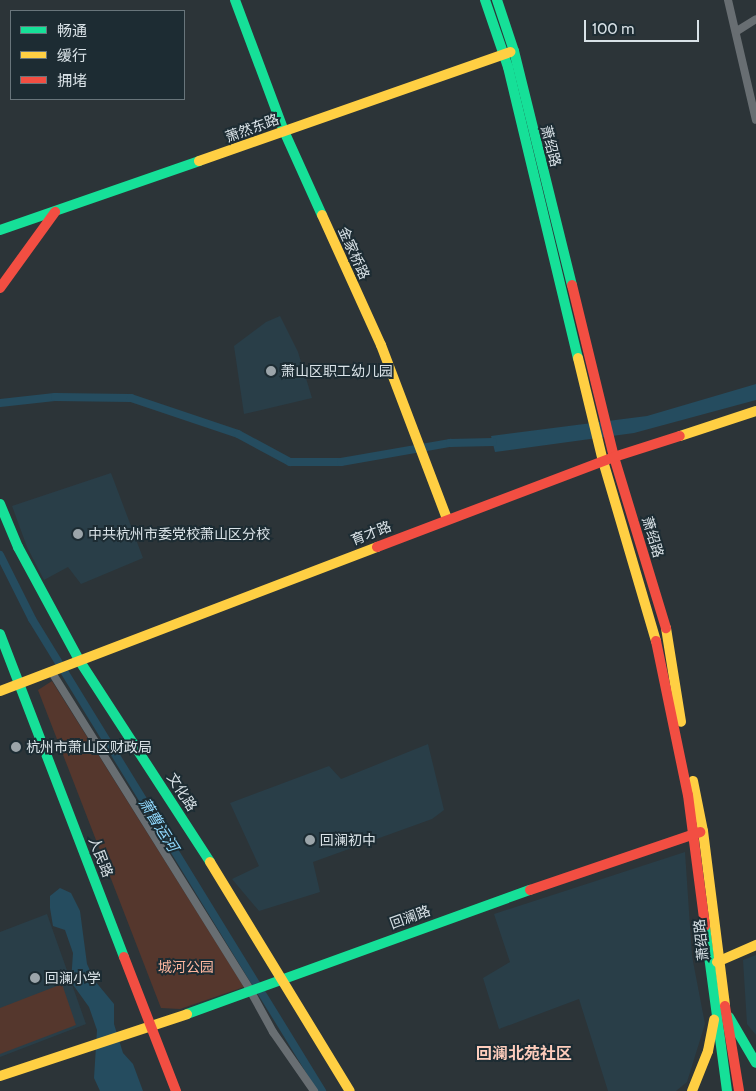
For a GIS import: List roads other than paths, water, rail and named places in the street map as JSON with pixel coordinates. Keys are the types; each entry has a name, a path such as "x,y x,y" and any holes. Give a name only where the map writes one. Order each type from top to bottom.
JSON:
{"main road":[{"name":"金家桥路","path":"235,0 284,131 381,345 448,519"},
{"path":"485,0 509,53 602,461 660,656 688,795 691,835 719,1009 727,1091"},
{"name":"萧绍路","path":"497,0 509,53 614,457 667,632 682,733 703,831 717,962 719,1009 739,1091"},
{"name":"萧然东路","path":"0,230 509,53"},
{"path":"0,288 55,212"},
{"name":"育才路","path":"0,691 602,461 756,411"},
{"name":"文化路","path":"0,504 18,547 79,660 283,978 350,1091"},
{"name":"人民路","path":"0,634 176,1091"},
{"name":"回澜路","path":"0,1076 127,1033 151,1027 541,885 703,831"},
{"path":"717,962 756,945"},
{"path":"719,1009 756,1063"},
{"path":"692,1091 708,1051 719,1009"}],"street":[{"path":"728,0 737,30 754,103 756,120"},
{"path":"737,30 756,19"},
{"path":"51,671 251,990 273,1032 314,1091"}],"water":[{"path":"756,384 756,400 634,433 495,452 491,436 647,416"},
{"path":"60,888 71,893 80,911 87,964 95,981 114,1004 114,1024 123,1053 133,1064 143,1091 100,1091 94,1078 97,1030 89,1007 71,982 73,953 65,930 53,926 50,896"}],"waterway":[{"path":"0,403 55,397 131,398 238,434 290,462 341,462 450,443 493,442"},
{"name":"萧曹运河","path":"0,555 32,619 322,1091"}],"place":[{"name":"萧山区职工幼儿园","path":"271,371"},
{"name":"中共杭州市委党校萧山区分校","path":"78,534"},
{"name":"杭州市萧山区财政局","path":"16,747"},
{"name":"回澜初中","path":"310,840"},
{"name":"回澜小学","path":"35,978"}],"district":[{"name":"回澜北苑社区","path":"524,1054"}],"park label":[{"name":"城河公园","path":"186,967"}]}
